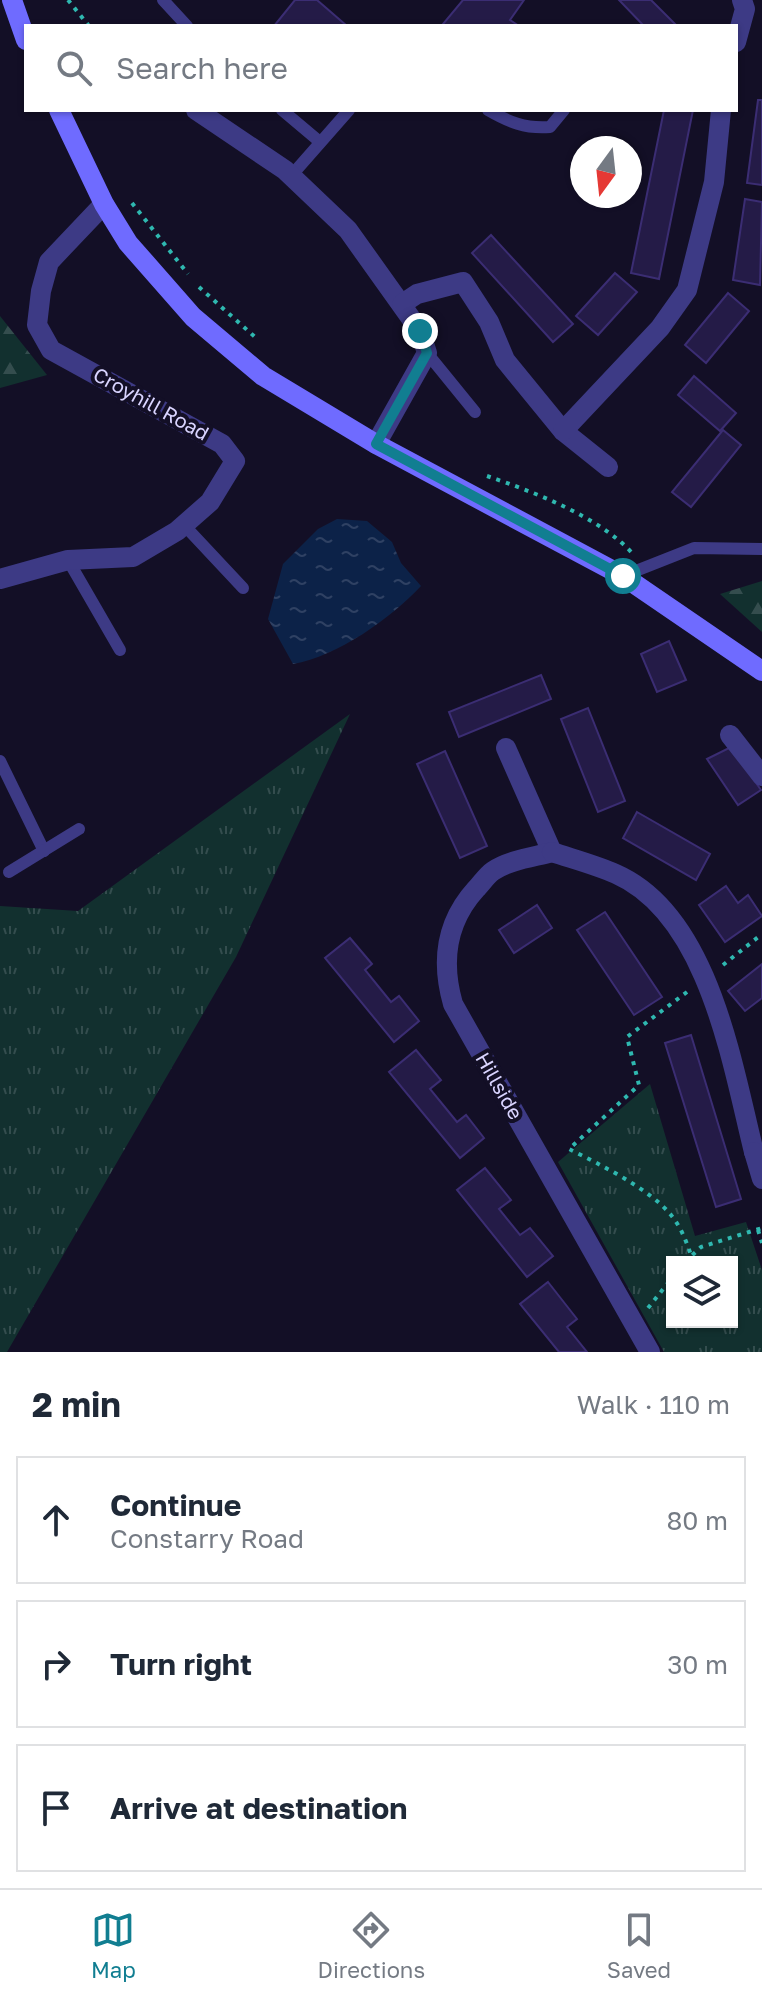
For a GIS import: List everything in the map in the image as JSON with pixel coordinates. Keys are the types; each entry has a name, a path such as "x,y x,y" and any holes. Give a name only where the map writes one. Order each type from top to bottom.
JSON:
{"main road":[{"path":"12,0 24,34"},
{"path":"60,112 104,204 128,243 193,317 263,376 376,444 623,576 762,671"}],"street":[{"path":"738,37 750,6"},
{"path":"199,112 291,176 348,230 420,331 427,353 376,444"},
{"path":"563,431 660,328 687,290 714,182 721,112"},
{"name":"Croyhill Road","path":"0,579 68,560 133,557 184,525 210,502 235,461 222,444 51,350 37,325 41,291 49,262 104,204"},
{"path":"402,304 417,294 463,282 489,322 505,360 563,431 608,467"},
{"path":"730,735 762,776"},
{"path":"506,748 552,852 617,874 654,901 684,936 716,1003 758,1152 762,1179"},
{"name":"Hillside","path":"552,852 513,862 493,871 463,903 445,954 446,979 453,1004 650,1352"}],"lane":[{"path":"163,0 185,24"},
{"path":"284,112 320,142"},
{"path":"291,176 347,112"},
{"path":"492,112 515,124 532,128 550,127 562,112"},
{"path":"427,353 475,412"},
{"path":"184,525 243,588"},
{"path":"623,576 694,548 762,549"},
{"path":"68,560 120,650"},
{"path":"0,761 44,851"},
{"path":"9,872 79,829"}],"path":[{"path":"68,0 87,24"},
{"path":"131,202 196,285 264,345"},
{"path":"478,473 536,493 618,537 644,568"},
{"path":"762,934 627,1037 639,1085 569,1149 610,1170 670,1214 685,1237 691,1255 701,1247 760,1229 762,1243"},
{"path":"636,1328 666,1286"}],"green space":[{"path":"0,316 47,375 0,388"},
{"path":"762,581 762,632 720,594"},
{"path":"350,714 236,957 7,1352 0,1352 0,906 78,911"},
{"path":"650,1084 695,1236 746,1222 762,1270 762,1352 664,1352 558,1162"}],"water":[{"path":"337,519 367,521 392,542 401,563 421,586 379,623 345,645 293,664 268,619 283,564 318,529"}],"building":[{"path":"295,0 317,0 345,24 276,24"},
{"path":"463,0 524,0 510,20 516,24 443,24"},
{"path":"619,0 651,0 675,24 642,24"},
{"path":"758,100 762,100 762,185 747,183"},
{"path":"664,112 693,112 659,279 631,273"},
{"path":"745,199 762,202 760,285 733,280"},
{"path":"491,235 573,324 553,342 472,253"},
{"path":"615,273 637,292 598,335 576,316"},
{"path":"728,293 749,311 706,363 685,345"},
{"path":"694,376 736,413 720,431 678,395"},
{"path":"723,430 741,445 691,507 672,492"},
{"path":"669,641 686,680 657,692 641,654"},
{"path":"541,675 551,699 459,737 449,712"},
{"path":"588,708 625,801 598,812 561,719"},
{"path":"731,747 761,790 738,805 707,759"},
{"path":"445,751 487,846 460,858 417,764"},
{"path":"637,812 710,854 696,880 623,838"},
{"path":"726,886 738,903 748,895 762,916 725,942 699,905"},
{"path":"537,905 552,928 514,953 499,930"},
{"path":"605,912 662,997 634,1015 577,930"},
{"path":"350,938 372,964 365,970 391,1002 399,996 419,1021 394,1042 325,958"},
{"path":"762,964 762,998 745,1011 728,991"},
{"path":"691,1035 741,1199 716,1207 665,1043"},
{"path":"416,1050 441,1080 430,1089 457,1122 466,1115 484,1138 460,1158 389,1072"},
{"path":"485,1168 511,1200 499,1209 520,1235 530,1228 553,1256 527,1277 457,1190"},
{"path":"548,1282 577,1319 567,1327 587,1352 559,1352 520,1304"}],"route":[{"path":"420,331 427,353 376,444 623,576"}]}
